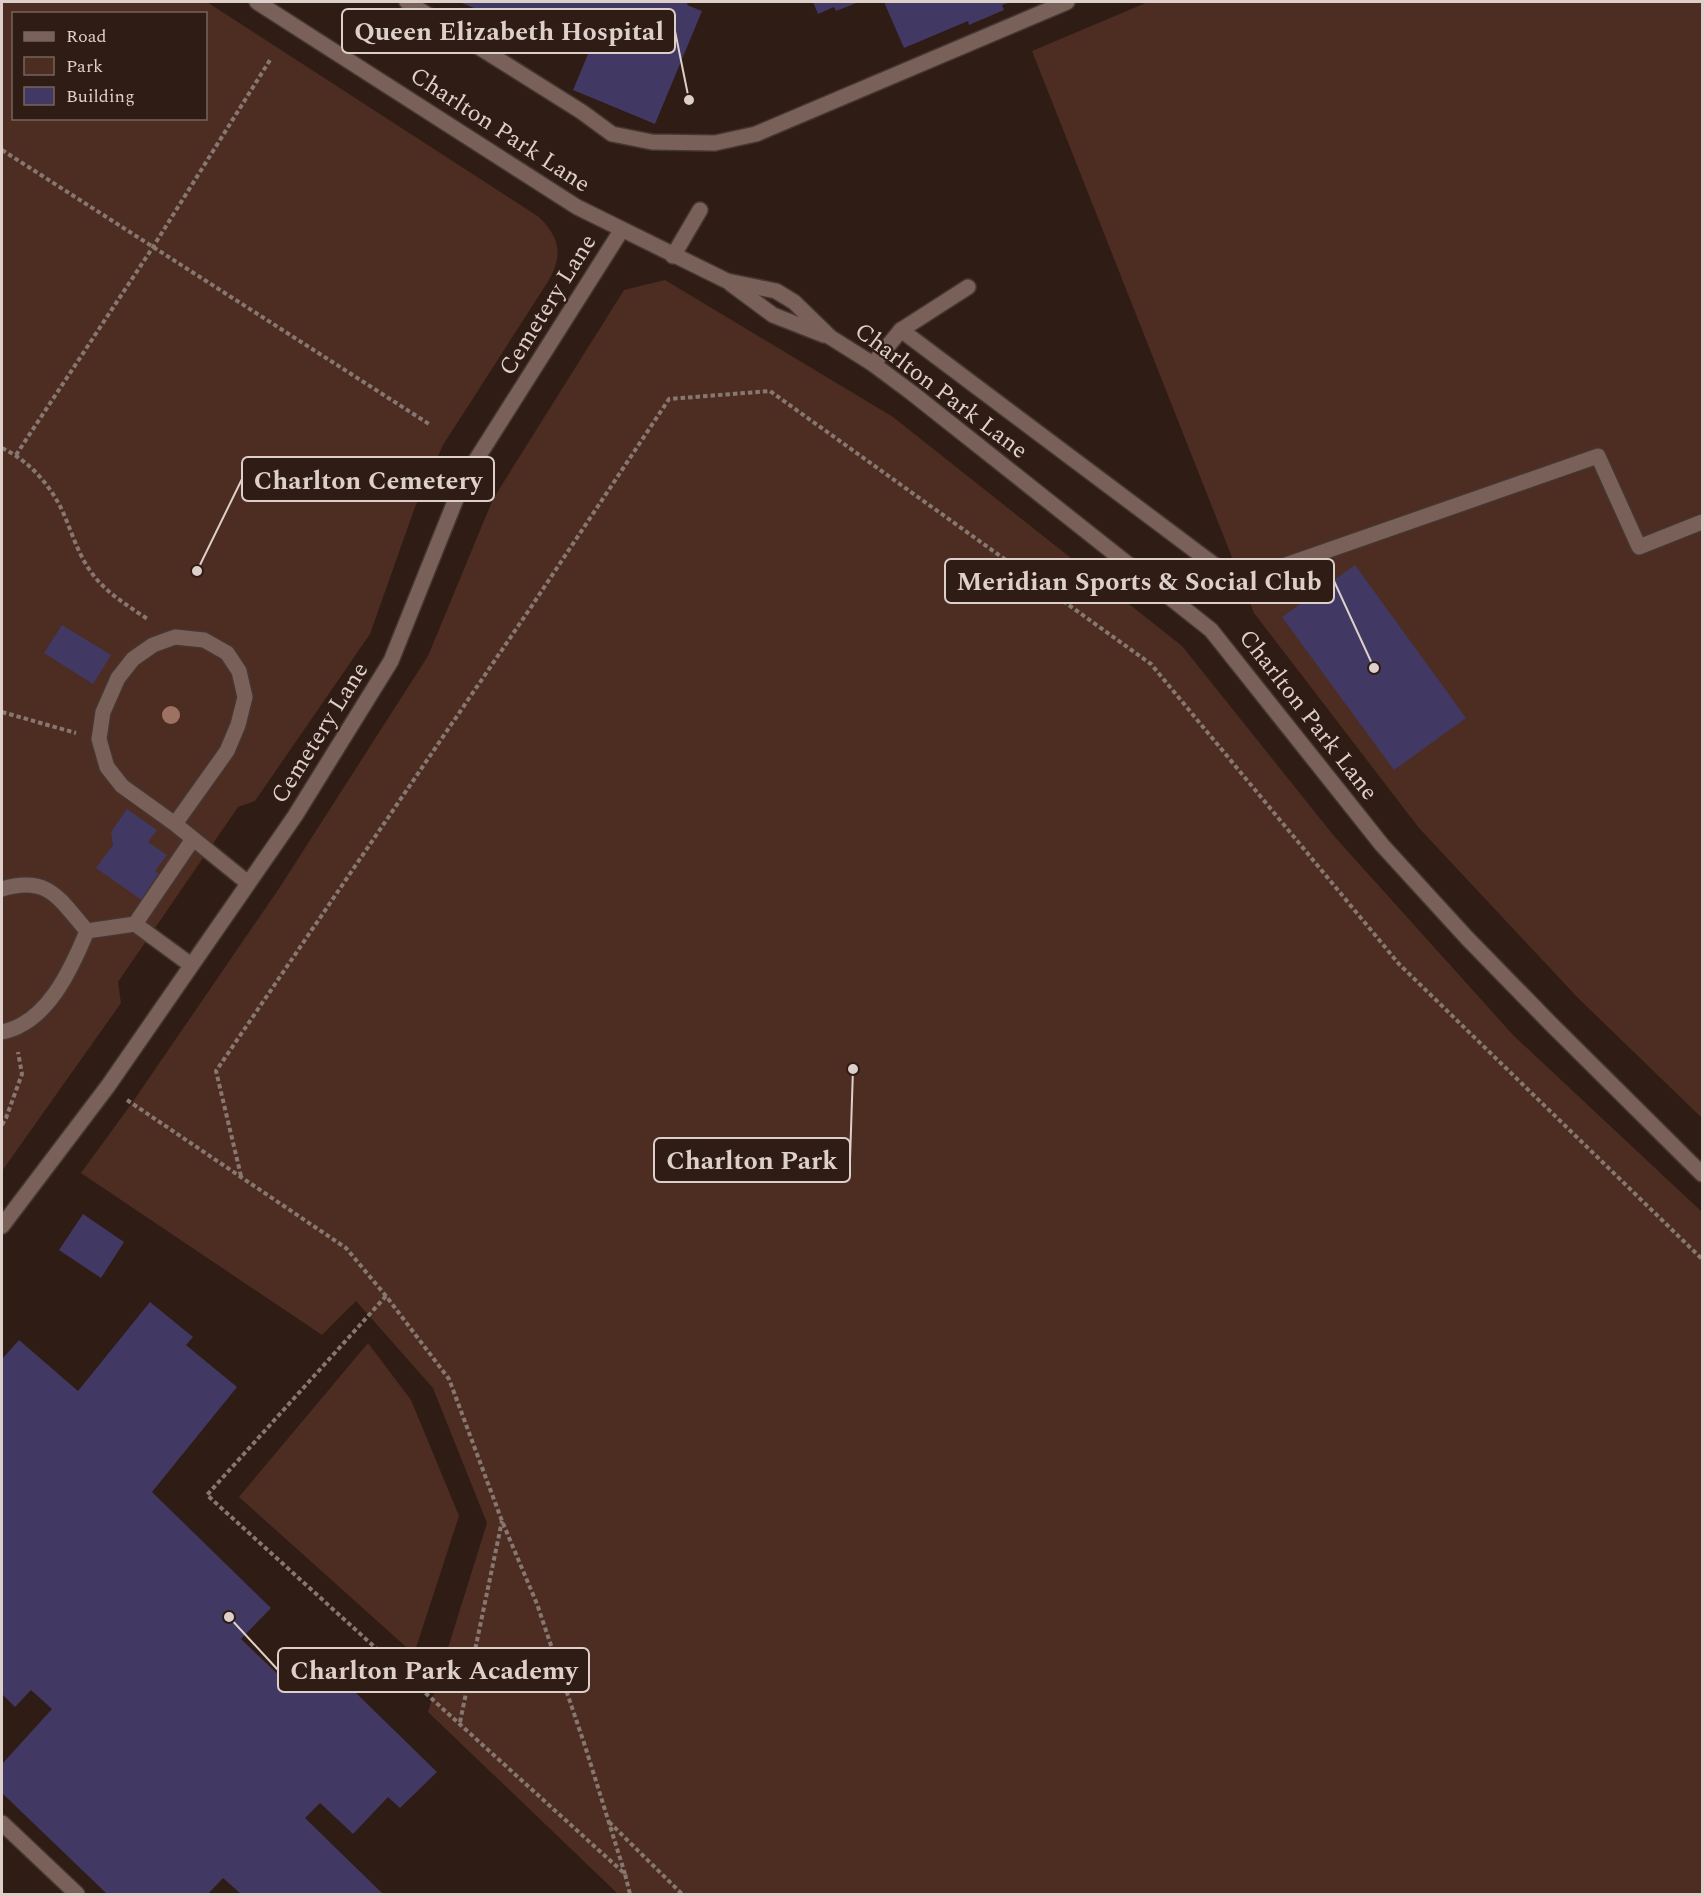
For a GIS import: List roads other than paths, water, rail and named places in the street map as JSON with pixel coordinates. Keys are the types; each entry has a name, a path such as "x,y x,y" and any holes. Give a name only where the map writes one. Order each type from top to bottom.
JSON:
{"street":[{"name":"Charlton Park Lane","path":"257,2 577,207 621,231 728,281 773,315 830,337 873,364 1211,630 1383,845 1520,993 1702,1173"},
{"path":"407,2 582,112 612,134 652,142 703,143 715,143 756,134 1067,2"},
{"path":"674,256 700,210"},
{"name":"Cemetery Lane","path":"2,1226 108,1086 295,816 392,661 464,479 621,231"},
{"name":"Charlton Park Lane","path":"728,281 776,291 794,302 830,337"},
{"path":"873,364 901,330 968,287"},
{"path":"901,330 1237,582 1598,456 1639,547 1702,522"},
{"path":"175,824 227,751 238,725 245,697 239,671 226,653 204,640 176,637 153,645 133,659 118,678 103,712 99,739 106,767 122,786 175,824 248,884"},
{"path":"135,924 193,839"},
{"path":"2,889 19,884 34,884 51,892 87,931"},
{"path":"87,931 135,924 191,965"},
{"path":"8,1030 24,1024 46,1004 76,959 87,931"},
{"path":"2,1823 77,1894"}],"place":[{"name":"Queen Elizabeth Hospital","path":"689,100"},
{"name":"Charlton Cemetery","path":"197,571"},
{"name":"Meridian Sports & Social Club","path":"1374,668"},
{"name":"Charlton Park","path":"853,1069"},
{"name":"Charlton Park Academy","path":"229,1617"}]}
